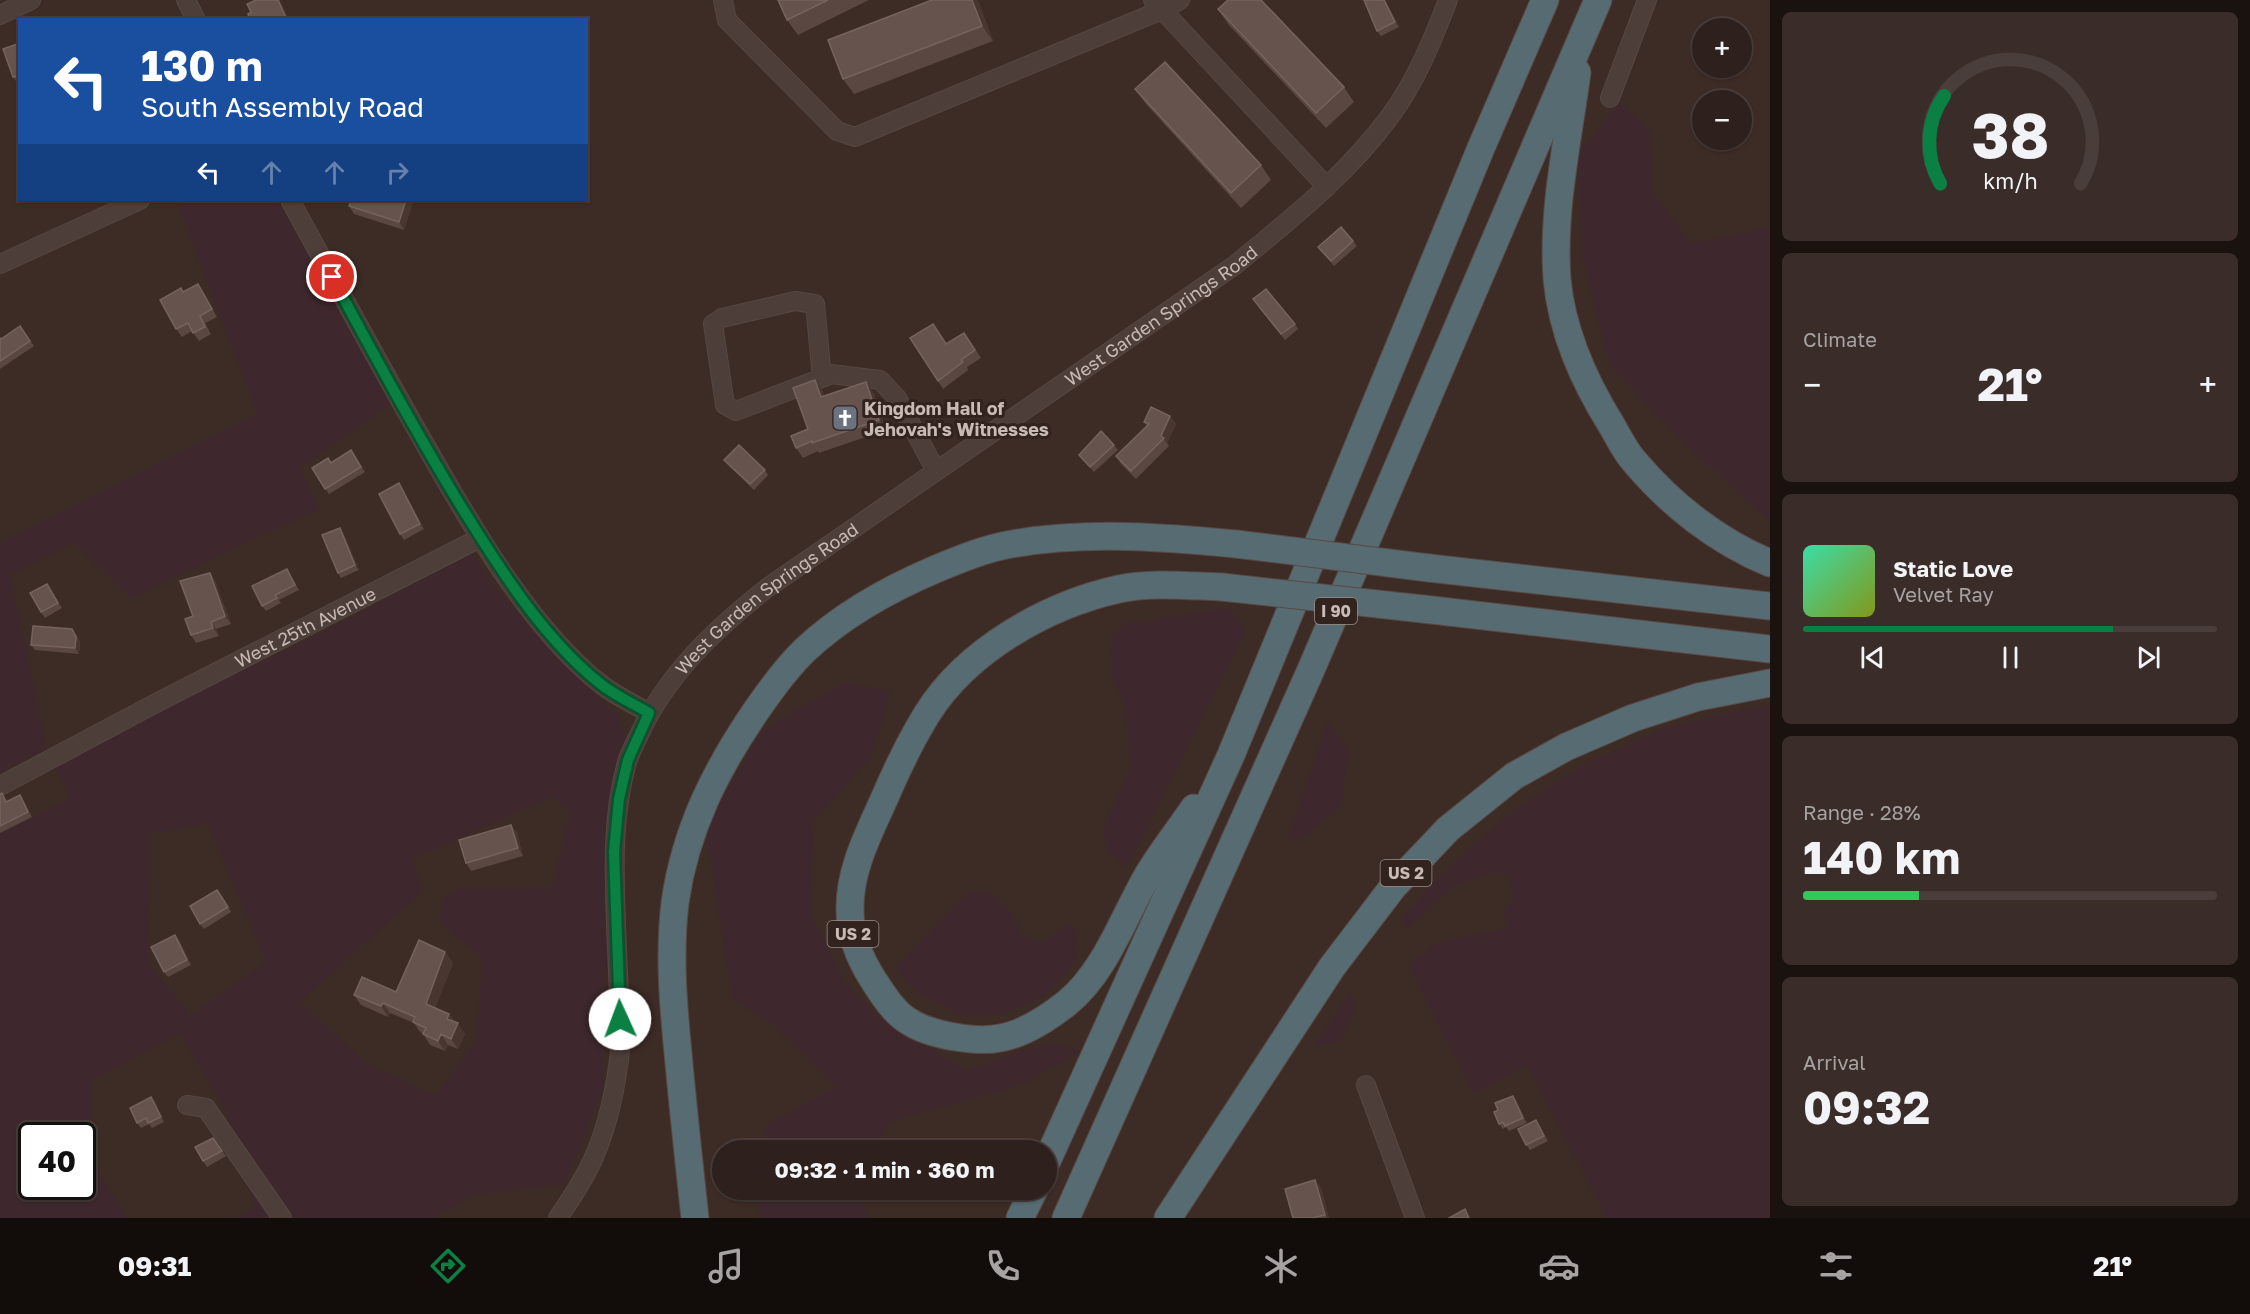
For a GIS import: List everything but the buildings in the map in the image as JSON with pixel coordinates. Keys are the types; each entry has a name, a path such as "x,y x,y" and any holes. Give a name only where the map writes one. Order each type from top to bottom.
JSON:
{"highway":[{"name":"I 90","path":"1057,1140 1231,755 1476,159 1545,0"},
{"name":"I 90","path":"1066,1218 1310,672 1599,0"},
{"path":"1582,38 1558,199 1556,236 1557,280 1571,346 1598,404 1632,459 1656,485 1710,531 1750,555 1770,563"},
{"path":"695,1218 671,951 676,897 687,849 714,776 738,736 773,686 805,650 851,614 900,584 1011,544 1091,536 1152,536 1770,606"},
{"name":"US 2","path":"1231,755 1147,877 1097,969 1082,990 1046,1019 1022,1031 1000,1038 952,1036 928,1030 908,1022 868,972 855,940 850,910 851,886 859,856 890,785 927,713 950,684 987,649 1026,625 1072,603 1121,589 1168,585 1222,587 1770,649"},
{"name":"US 2","path":"1168,1218 1332,967 1393,887 1448,829 1514,776 1566,747 1633,718 1698,697 1770,683"},
{"path":"1020,1218 1029,1200"}],"street":[{"path":"0,15 31,0"},
{"path":"186,0 195,18"},
{"path":"723,0 727,20 837,131 855,137 1158,5 1179,0"},
{"name":"West Garden Springs Road","path":"558,1218 594,1158 609,1113 618,1074 621,1042 614,852 619,799 628,760 649,713 670,681 734,614 767,588 1235,265 1307,206 1354,160 1391,115 1410,84 1448,0"},
{"path":"1610,98 1647,0"},
{"path":"1158,5 1327,187"},
{"path":"0,264 138,201"},
{"path":"291,201 373,354 480,538 512,584 562,647 603,686 649,713"},
{"path":"822,378 815,304 795,301 722,318 713,324 725,405 736,411 822,378 831,374 880,380 897,398 936,471"},
{"name":"West 25th Avenue","path":"0,786 480,538"},
{"path":"1366,1085 1415,1218"},
{"path":"187,1105 206,1108 282,1218"}],"shaded area":[{"path":"1620,102 1650,131 1652,191 1690,243 1770,227 1770,521 1691,450 1610,366 1583,260 1577,156"},
{"path":"182,201 279,201 390,405 300,468 319,509 130,598 74,543 10,575 47,749 0,772 0,543 257,413 177,203"},
{"path":"472,553 492,585 558,659 618,716 627,740 608,899 604,1086 565,1184 471,1195 435,1218 238,1218 255,1209 226,1110 180,1034 92,1080 90,1122 18,1122 18,1200 96,1200 96,1168 127,1218 0,1218 0,834 70,798 53,763 343,622","holes":["552,796 570,813 552,887 460,888 442,900 439,922 482,958 477,1040 436,1095 369,1065 300,1002 423,891 412,860","208,824 266,962 191,1015 149,965 151,833"]},
{"path":"1230,608 1246,631 1126,868 1108,851 1103,830 1130,769 1126,707 1112,677 1111,637 1124,624"},
{"path":"844,683 891,691 871,757 814,820 811,916 847,985 879,1018 966,1070 1054,1042 1080,1051 1024,1084 887,1123 882,1140 765,1140 766,1125 836,1087 771,1023 732,999 706,827 762,730"},
{"path":"1770,704 1770,1218 1607,1218 1527,1065 1474,1094 1408,965 1437,943 1509,927 1502,914 1513,899 1510,878 1496,871 1456,885 1407,928 1401,919 1453,863 1515,809 1581,766 1662,729"},
{"path":"1328,721 1348,749 1342,804 1306,836 1287,841"},
{"path":"987,891 1006,906 1022,934 1041,943 1066,925 1076,929 1078,958 1043,997 1002,1015 960,1015 917,992 895,968 968,893"},
{"path":"1350,993 1355,1012 1339,1042 1314,1046"},
{"path":"760,1200 864,1200 862,1205 869,1218 759,1218"}],"place":[{"name":"Kingdom Hall of Jehovah's Witnesses","path":"845,418"}],"route":[{"path":"332,277 443,477 480,538 512,584 538,619 583,668 603,686 649,713 628,760 619,799 614,852 620,1019"}]}
